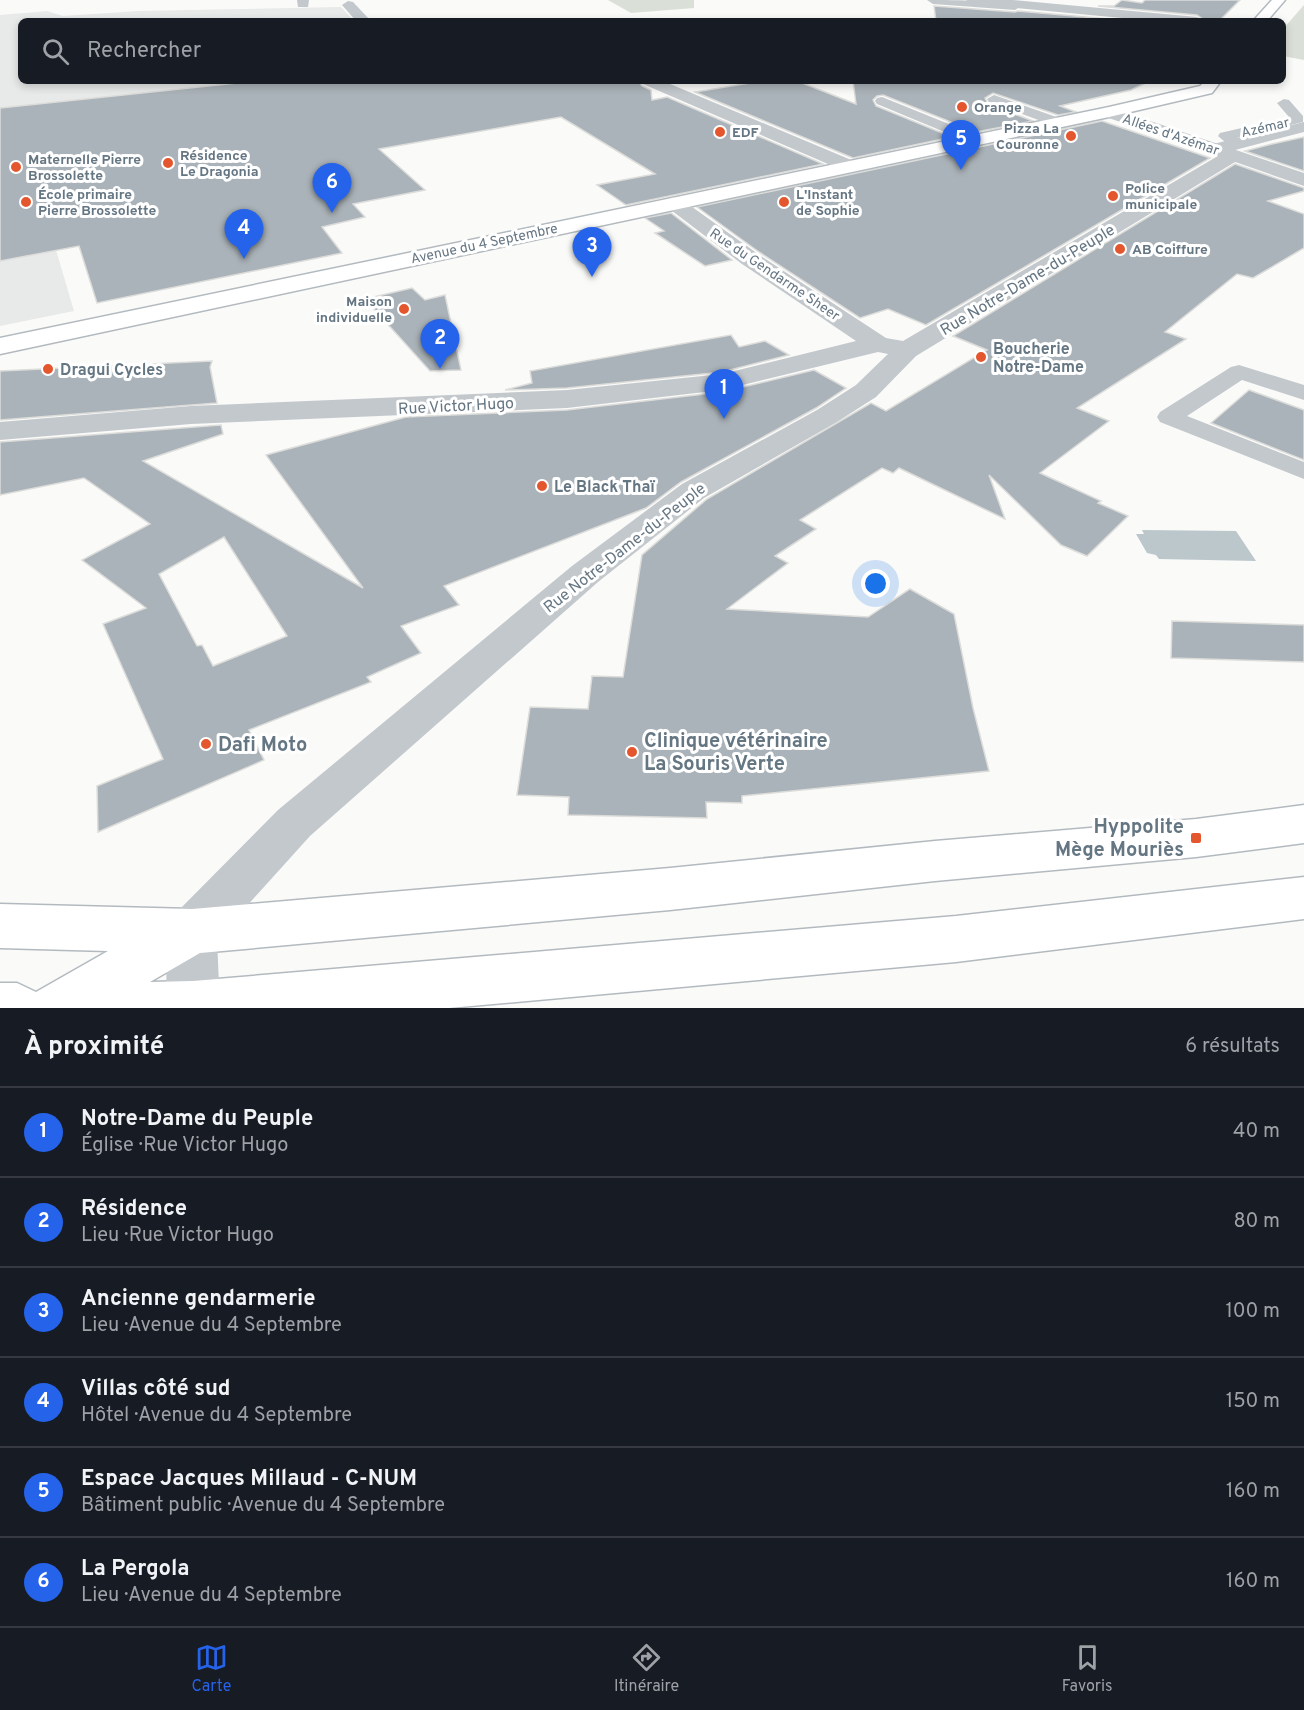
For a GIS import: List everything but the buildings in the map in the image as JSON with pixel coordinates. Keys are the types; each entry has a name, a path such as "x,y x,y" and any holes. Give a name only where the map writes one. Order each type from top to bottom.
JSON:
{"main road":[{"path":"1263,18 1278,0"},
{"name":"Avenue du 4 Septembre","path":"0,346 1109,112 1206,90 1211,84"},
{"path":"0,926 192,930 670,889 934,861 1196,838 1304,824"},
{"path":"105,1008 193,1007 956,939 1304,898"},
{"path":"56,1008 192,930"},
{"path":"0,1008 17,1008"}],"street":[{"path":"933,0 1162,18"},
{"path":"972,0 1080,11"},
{"path":"348,5 361,18"},
{"path":"656,84 849,166"},
{"name":"Allées d'Azémar","path":"1109,112 1228,150 1304,180"},
{"name":"Rue Notre-Dame-du-Peuple","path":"192,930 294,823 585,573 693,491 827,416 866,391 893,347 1228,150 1304,127"},
{"name":"Rue du Gendarme Sheer","path":"674,203 750,258 893,347"},
{"name":"Rue Victor Hugo","path":"0,431 191,415 567,399 722,382 893,347"},
{"path":"192,930 193,1007"}],"lane":[{"path":"993,99 1057,122"},
{"path":"882,101 976,140"},
{"name":"Azémar","path":"1228,150 1225,136 1298,119 1284,103"},
{"path":"1304,393 1239,372 1169,417 1304,471"}],"shaded area":[{"path":"608,0 694,0 694,8 631,13"},
{"path":"1304,5 1304,60 1286,57 1286,26"},
{"path":"341,7 351,18 18,18 18,84 384,84 47,150 56,250 74,311 0,326 0,15 47,11 63,16 138,11"},
{"path":"1142,530 1236,531 1256,561 1159,559 1156,555 1147,553 1136,534 1144,534"}],"place":[{"name":"Orange","path":"962,107"},
{"name":"EDF","path":"720,132"},
{"name":"Pizza La Couronne","path":"1071,136"},
{"name":"Résidence Le Dragonia","path":"168,163"},
{"name":"Maternelle Pierre Brossolette","path":"16,167"},
{"name":"Espace Jacques Millaud - C-NUM","path":"961,170"},
{"name":"Police municipale","path":"1113,196"},
{"name":"École primaire Pierre Brossolette","path":"26,202"},
{"name":"L'Instant de Sophie","path":"784,202"},
{"name":"La Pergola","path":"332,213"},
{"name":"AB Coiffure","path":"1120,249"},
{"name":"Villas côté sud","path":"244,259"},
{"name":"Ancienne gendarmerie","path":"592,277"},
{"name":"Maison individuelle","path":"404,309"},
{"name":"Boucherie Notre-Dame","path":"981,357"},
{"name":"Dragui Cycles","path":"48,369"},
{"name":"Résidence","path":"440,369"},
{"name":"Notre-Dame du Peuple","path":"724,419"},
{"name":"Le Black Thaï","path":"542,486"},
{"name":"Dafi Moto","path":"206,744"},
{"name":"Clinique vétérinaire La Souris Verte","path":"632,752"},
{"name":"Hyppolite Mège Mouriès","path":"1196,838"}]}
